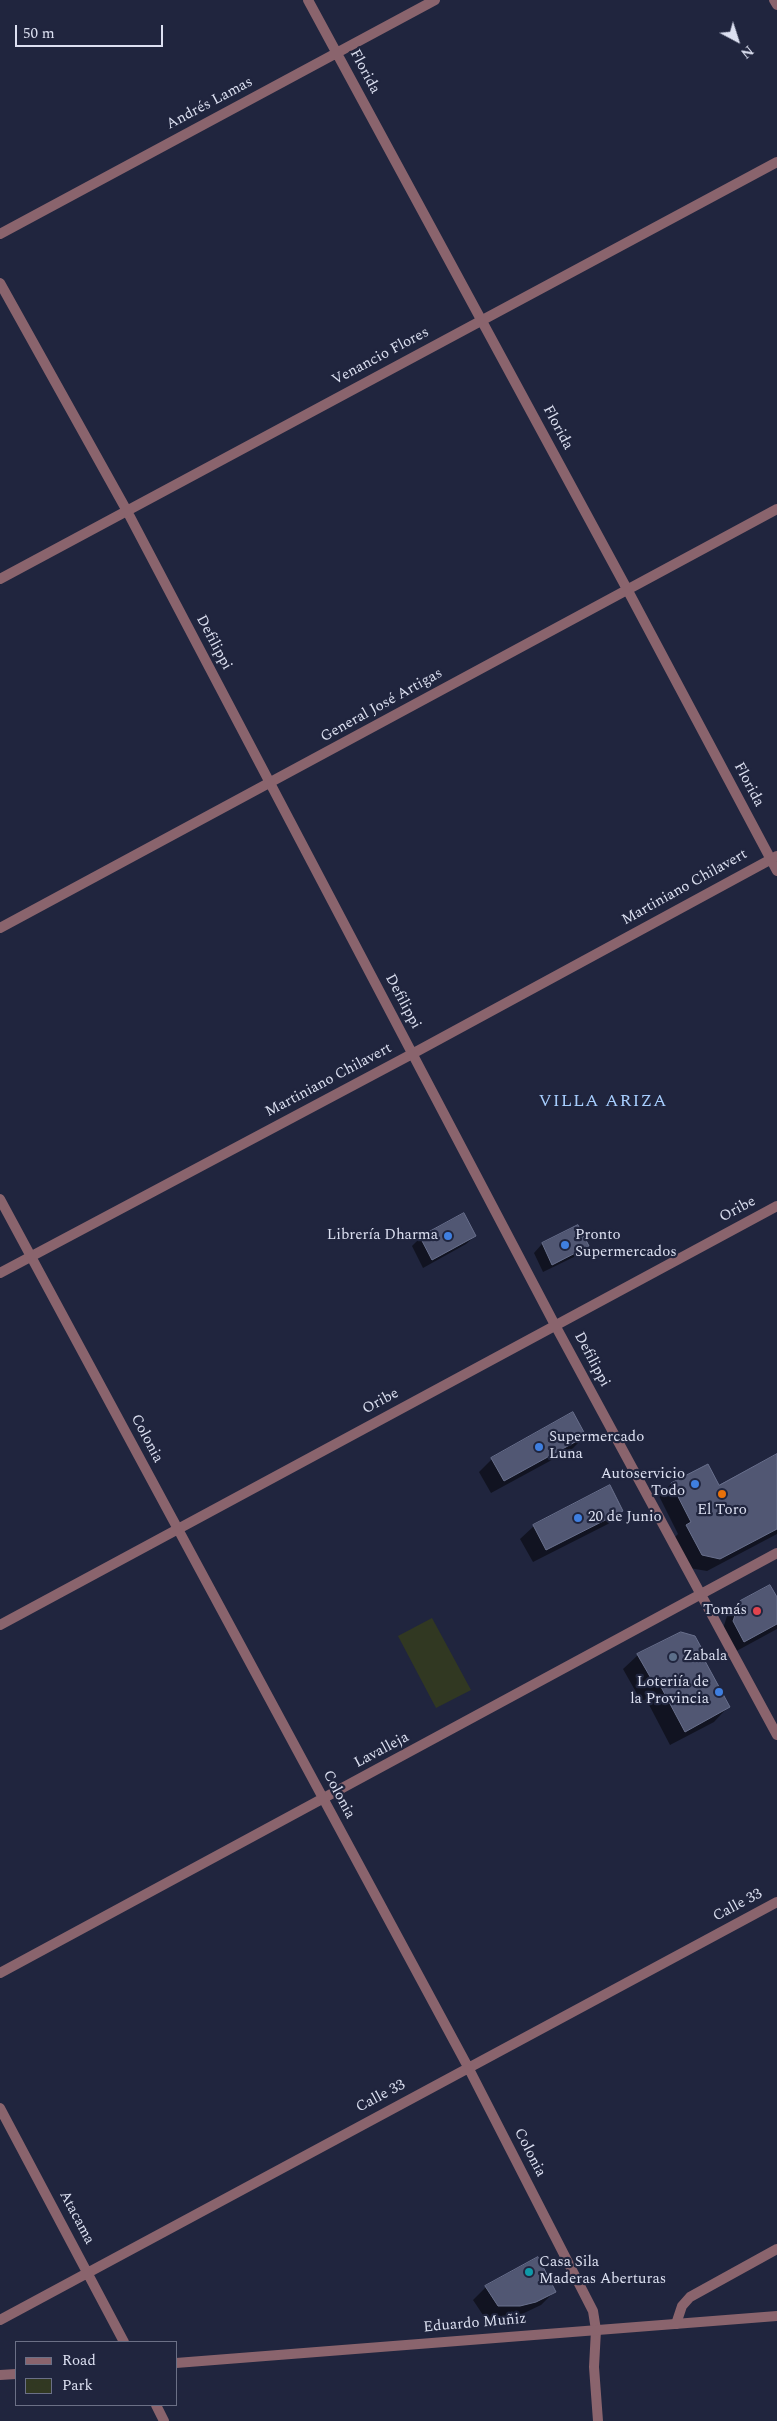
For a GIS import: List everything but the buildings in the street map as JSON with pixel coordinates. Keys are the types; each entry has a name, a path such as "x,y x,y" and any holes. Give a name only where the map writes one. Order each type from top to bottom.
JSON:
{"street":[{"name":"Florida","path":"308,0 774,857 777,871"},
{"name":"Andrés Lamas","path":"0,234 435,0"},
{"path":"774,0 777,5"},
{"name":"Venancio Flores","path":"0,579 481,319 777,162"},
{"name":"Defilippi","path":"0,283 127,511 412,1054 777,1735"},
{"name":"General José Artigas","path":"0,928 271,784 777,509"},
{"name":"Martiniano Chilavert","path":"0,1273 412,1054 774,857"},
{"name":"Colonia","path":"0,1199 468,2067 593,2310 596,2330 594,2367 598,2421"},
{"name":"Oribe","path":"0,1625 777,1206"},
{"name":"Lavalleja","path":"0,1973 777,1554"},
{"name":"Calle 33","path":"0,2320 777,1902"},
{"name":"Atacama","path":"0,2108 123,2341"},
{"path":"676,2324 682,2306 690,2297 777,2249"},
{"name":"Eduardo Muñiz","path":"178,2363 777,2316"},
{"path":"0,2375 15,2374"},
{"path":"156,2406 164,2421"}],"green space":[{"path":"432,1618 471,1690 436,1708 398,1636"}],"place":[{"name":"Librería Dharma","path":"448,1236"},
{"name":"Pronto Supermercados","path":"565,1245"},
{"name":"Supermercado Luna","path":"539,1447"},
{"name":"Autoservicio Todo","path":"695,1484"},
{"name":"El Toro","path":"722,1494"},
{"name":"20 de Junio","path":"578,1518"},
{"name":"Tomás","path":"757,1611"},
{"name":"Zabala","path":"673,1657"},
{"name":"Loteriía de la Provincia","path":"719,1692"},
{"name":"Casa Sila Maderas Aberturas","path":"529,2272"}],"district":[{"name":"VILLA ARIZA","path":"603,1102"}]}
